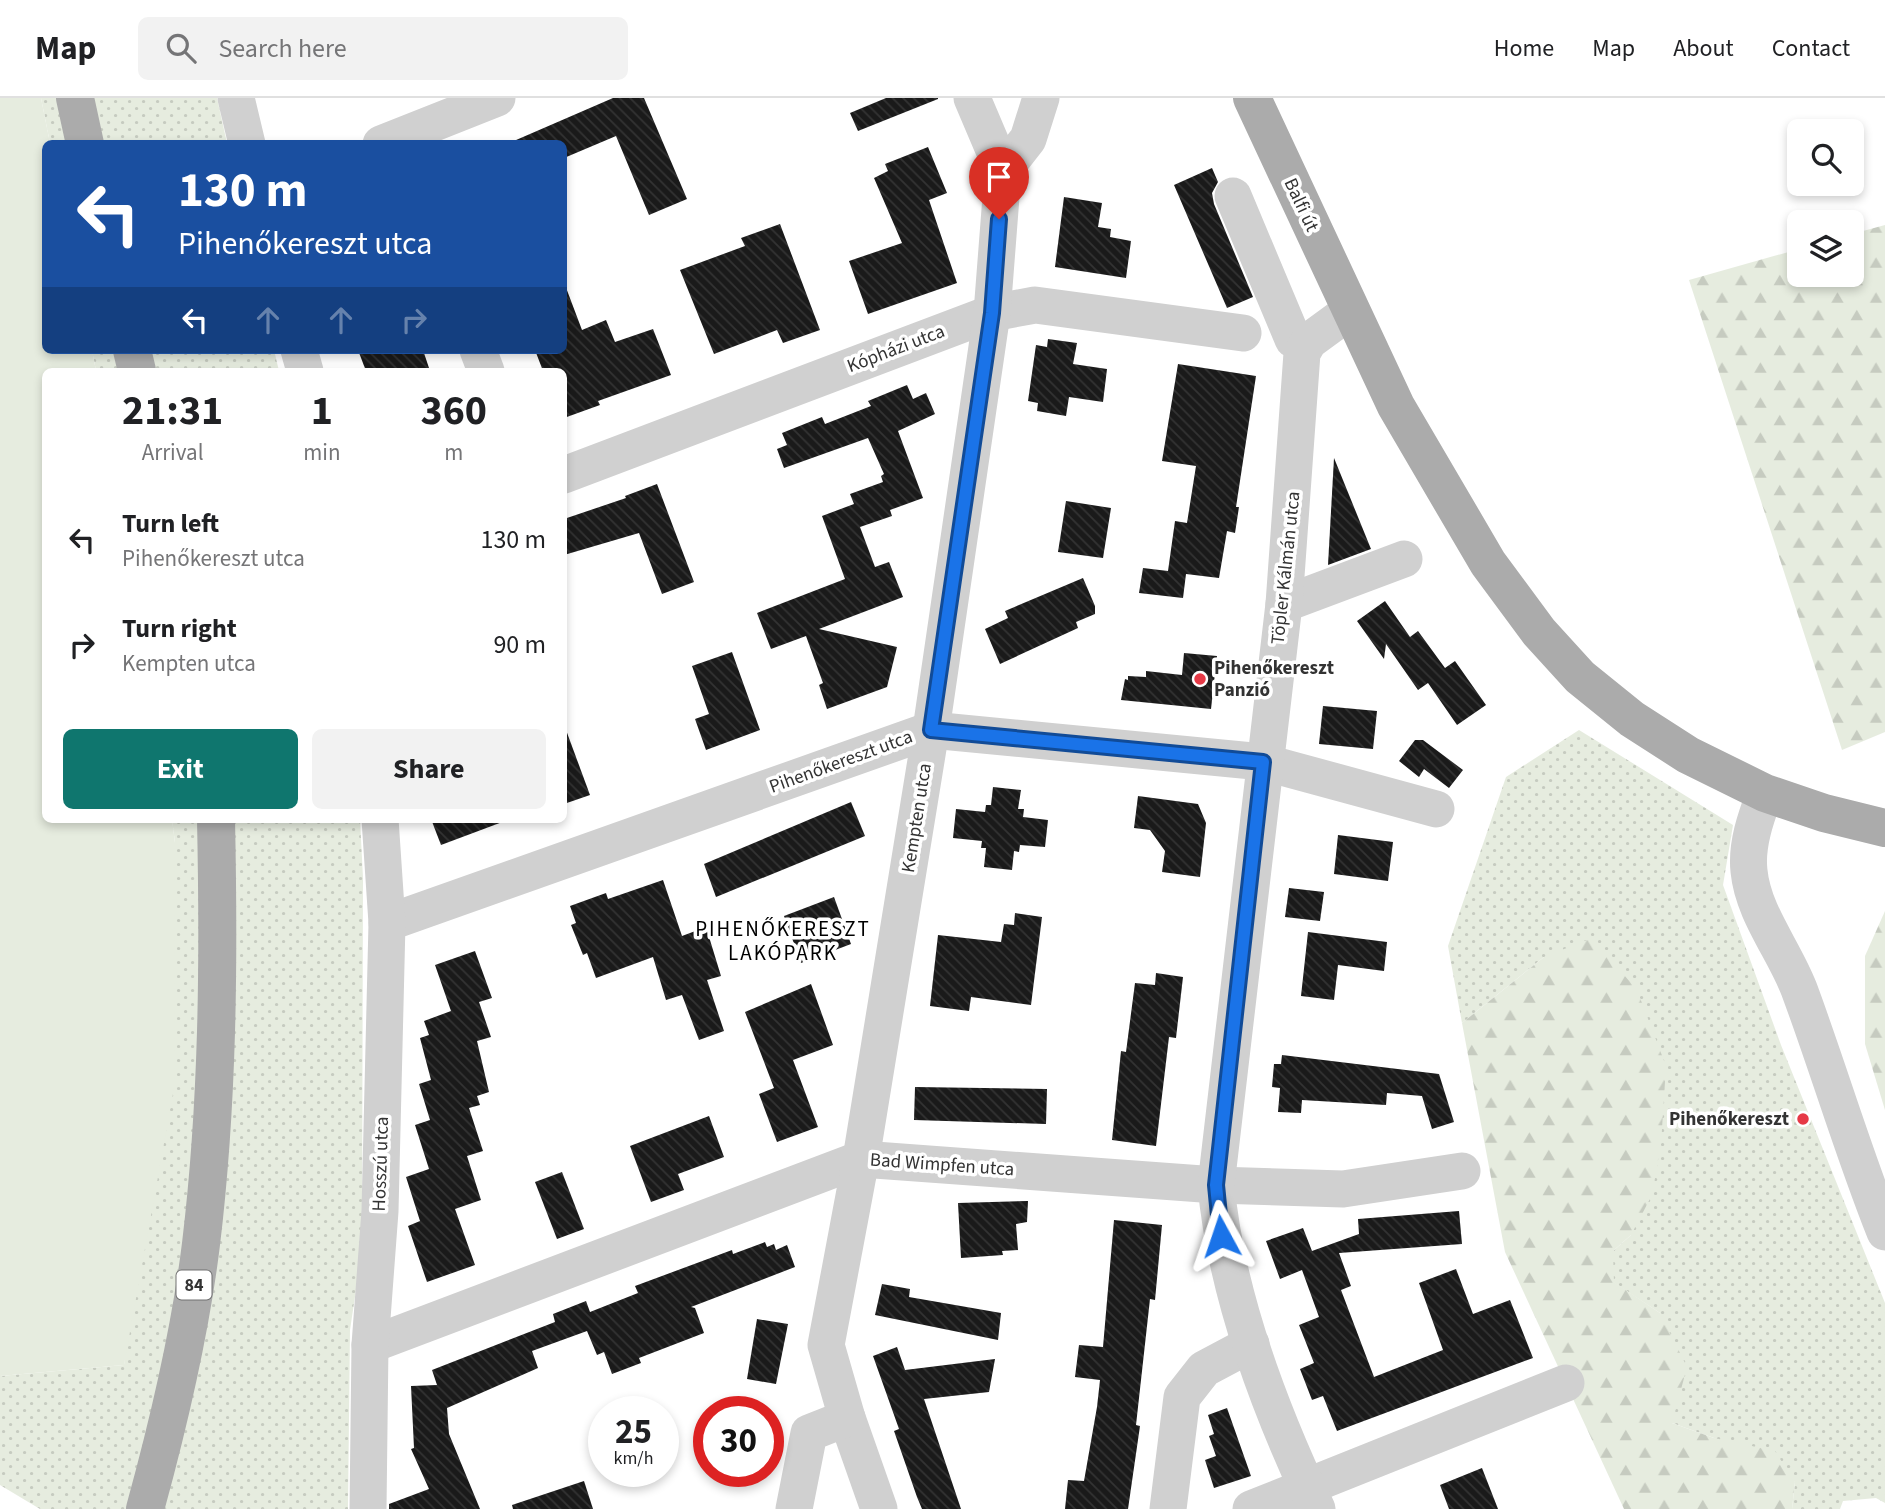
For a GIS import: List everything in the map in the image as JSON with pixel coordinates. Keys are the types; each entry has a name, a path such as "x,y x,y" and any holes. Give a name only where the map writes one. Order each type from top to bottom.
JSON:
{"main road":[{"path":"75,98 84,140"},
{"name":"Balfi út","path":"1252,98 1396,406 1488,563 1539,632 1580,677 1632,719 1688,755 1765,793 1824,813 1882,826"},
{"name":"84","path":"145,1509 185,1343 210,1164 218,962 216,823"}],"street":[{"path":"236,98 246,140"},
{"path":"396,140 497,98"},
{"name":"Kempten utca","path":"879,1509 847,1418 826,1345 861,1159 931,730 992,313 1003,172 972,98"},
{"path":"1003,172 1028,138 1041,98"},
{"path":"1233,196 1301,340 1350,311"},
{"name":"Kópházi utca","path":"567,474 992,313 1035,305 1243,333"},
{"name":"Töpler Kálmán utca","path":"1301,340 1284,604 1263,762 1216,1185 1221,1236 1232,1286 1251,1344 1312,1498"},
{"path":"1284,604 1404,559"},
{"name":"Pihenőkereszt utca","path":"387,923 931,730 1263,762 1436,809"},
{"path":"1765,793 1756,817 1750,849 1751,890 1798,987 1853,1153 1885,1232"},
{"name":"Hosszú utca","path":"368,1509 370,1345 380,1211 387,923 380,823"},
{"name":"Bad Wimpfen utca","path":"370,1345 861,1159 1216,1185 1343,1189 1462,1171"},
{"path":"1168,1509 1182,1397 1204,1369 1251,1344"},
{"path":"1251,1509 1312,1498 1566,1383"},
{"path":"794,1509 809,1433 847,1418"}],"green space":[{"path":"0,98 41,98 49,140 42,140 42,354 93,354 95,368 42,368 42,823 172,823 175,843 174,1088 124,1365 0,1376"},
{"path":"41,98 217,98 226,140 49,140"},
{"path":"1885,225 1885,732 1842,750 1689,280 1787,252 1787,287 1864,287 1864,231"},
{"path":"93,354 275,354 278,368 95,368"},
{"path":"1579,730 1733,825 1723,885 1781,1045 1885,1303 1885,1503 1876,1498 1843,1501 1840,1509 1792,1509 1795,1482 1714,1438 1672,1423 1660,1313 1613,1282 1613,1251 1631,1235 1544,957 1462,1023 1448,946 1506,777"},
{"path":"172,823 360,823 363,878 362,1250 350,1330 348,1509 40,1509 0,1485 0,1376 124,1365 175,843"},
{"path":"1885,911 1885,1110 1865,1044 1865,956"},
{"path":"1592,938 1637,990 1666,1066 1661,1144 1652,1195 1631,1235 1613,1251 1614,1282 1660,1313 1687,1367 1672,1423 1714,1438 1775,1451 1795,1482 1792,1509 1624,1509 1505,1252 1462,1023 1544,957"}],"building":[{"path":"613,98 644,98 687,199 649,215 616,136 567,157 567,140 516,140"},
{"path":"886,98 938,99 858,131 850,113"},
{"path":"928,147 947,193 929,200 957,283 868,314 849,261 902,243 874,178 888,171 885,164"},
{"path":"1212,168 1218,182 1212,193 1214,204 1253,297 1227,308 1174,185"},
{"path":"1064,197 1102,203 1098,227 1111,229 1110,237 1131,241 1126,278 1055,267"},
{"path":"780,224 820,330 783,343 777,330 714,354 680,270 745,246 741,238"},
{"path":"567,290 582,330 606,320 615,342 653,329 671,375 598,401 600,405 567,417 567,368 542,368 537,354 567,354"},
{"path":"1048,339 1077,343 1073,364 1107,369 1103,402 1069,397 1066,416 1037,411 1038,403 1028,401 1036,345 1047,347"},
{"path":"360,354 424,354 429,368 365,368"},
{"path":"1178,364 1256,376 1236,507 1239,507 1235,533 1227,531 1219,578 1186,574 1183,598 1139,593 1143,568 1168,571 1175,521 1187,523 1196,466 1162,461"},
{"path":"907,385 913,399 926,393 935,414 898,431 923,498 890,510 892,516 860,527 875,567 889,562 903,597 819,629 897,647 887,687 827,709 819,685 823,683 806,636 771,649 757,613 845,579 822,516 854,504 850,494 883,482 881,476 884,474 868,438 784,468 777,449 787,445 782,433 822,417 825,424 871,406 868,401"},
{"path":"1334,458 1371,549 1328,565"},
{"path":"657,484 694,582 662,594 639,533 567,554 567,518 626,498 625,496"},
{"path":"1066,501 1111,508 1103,558 1058,552"},
{"path":"1083,578 1095,606 1095,614 1076,622 1078,628 1000,664 985,629 1008,618 1005,611"},
{"path":"1385,601 1410,637 1418,631 1445,668 1455,661 1486,705 1457,725 1428,683 1418,690 1386,644 1384,659 1357,621"},
{"path":"732,652 760,730 706,750 695,719 709,714 692,666"},
{"path":"1184,653 1217,656 1211,709 1121,700 1128,676 1146,677 1146,671 1182,675"},
{"path":"1323,706 1377,711 1373,749 1319,744"},
{"path":"567,733 590,795 567,803"},
{"path":"1415,740 1423,740 1463,770 1449,788 1424,769 1419,777 1399,761"},
{"path":"993,787 1021,790 1018,809 1024,809 1023,817 1048,820 1045,847 1020,845 1019,852 1014,851 1012,870 984,867 986,848 981,848 982,841 953,838 956,809 985,812 986,805 991,805"},
{"path":"1138,796 1198,804 1206,823 1200,877 1162,872 1165,851 1150,830 1134,828"},
{"path":"851,802 865,836 716,897 704,864"},
{"path":"433,823 500,823 441,845"},
{"path":"1338,835 1393,842 1388,881 1334,874"},
{"path":"663,880 682,936 706,927 721,976 707,980 724,1031 699,1040 682,995 666,1000 653,957 596,978 587,953 583,955 571,925 576,923 570,906 606,893 608,899"},
{"path":"1289,888 1324,892 1320,921 1285,917"},
{"path":"834,897 851,944 801,963 784,916"},
{"path":"1015,913 1042,917 1031,1005 971,997 969,1011 930,1006 938,935 1001,942 1004,924 1014,925"},
{"path":"1308,932 1387,942 1384,971 1338,965 1334,1000 1301,996"},
{"path":"475,951 492,998 479,1002 491,1037 477,1041 489,1092 477,1096 480,1105 469,1108 483,1151 467,1156 481,1200 455,1209 475,1265 427,1282 408,1226 420,1221 406,1177 429,1169 415,1125 430,1120 419,1084 431,1080 420,1038 429,1035 424,1021 451,1011 435,965"},
{"path":"1156,973 1183,977 1176,1038 1169,1037 1156,1146 1112,1140 1121,1051 1126,1052 1135,983 1155,985"},
{"path":"811,984 833,1045 793,1060 818,1127 777,1142 759,1094 774,1088 745,1012"},
{"path":"1282,1055 1439,1074 1454,1122 1432,1129 1422,1096 1387,1093 1386,1105 1302,1100 1301,1113 1278,1112 1280,1088 1272,1087 1274,1064 1281,1064"},
{"path":"915,1087 1047,1089 1046,1124 914,1120"},
{"path":"709,1116 724,1157 678,1174 684,1190 651,1202 630,1146"},
{"path":"562,1172 584,1229 557,1239 535,1182"},
{"path":"1028,1201 1027,1222 1016,1224 1018,1250 1002,1251 1003,1255 961,1258 958,1203"},
{"path":"1459,1211 1462,1244 1339,1253 1351,1286 1341,1290 1374,1377 1443,1350 1419,1283 1456,1269 1473,1314 1510,1300 1533,1358 1337,1431 1323,1396 1312,1400 1300,1369 1314,1363 1299,1325 1319,1317 1302,1270 1280,1279 1266,1241 1303,1228 1312,1251 1359,1234 1358,1219"},
{"path":"1114,1220 1162,1225 1155,1300 1150,1299 1136,1425 1140,1426 1128,1509 1065,1509 1068,1480 1084,1481 1097,1407 1100,1380 1075,1377 1079,1345 1103,1347"},
{"path":"765,1242 767,1247 774,1244 776,1250 787,1245 795,1267 691,1307 695,1308 704,1333 639,1358 641,1363 612,1374 604,1352 597,1355 587,1331 532,1351 538,1368 447,1408 449,1434 480,1509 389,1509 389,1504 429,1489 411,1449 414,1448 411,1386 437,1385 432,1370 555,1322 553,1314 586,1301 590,1312 638,1293 635,1286 732,1250 733,1254"},
{"path":"882,1284 910,1289 909,1297 1001,1313 998,1340 875,1315"},
{"path":"757,1319 788,1324 776,1384 747,1379"},
{"path":"897,1347 905,1370 995,1359 989,1392 924,1399 961,1509 922,1509 917,1497 894,1431 899,1429 873,1356"},
{"path":"1227,1408 1251,1476 1214,1488 1205,1460 1216,1456 1209,1436 1214,1434 1208,1415"},
{"path":"1482,1468 1498,1509 1449,1509 1440,1485"},
{"path":"584,1481 593,1509 513,1509 512,1505"}],"place":[{"name":"Pihenőkereszt Panzió","path":"1200,679"},
{"name":"Pihenőkereszt","path":"1803,1119"}],"district":[{"name":"PIHENŐKERESZT LAKÓPARK","path":"783,941"}],"route":[{"path":"999,219 992,313 931,730 1263,762 1216,1185 1221,1236"}]}
